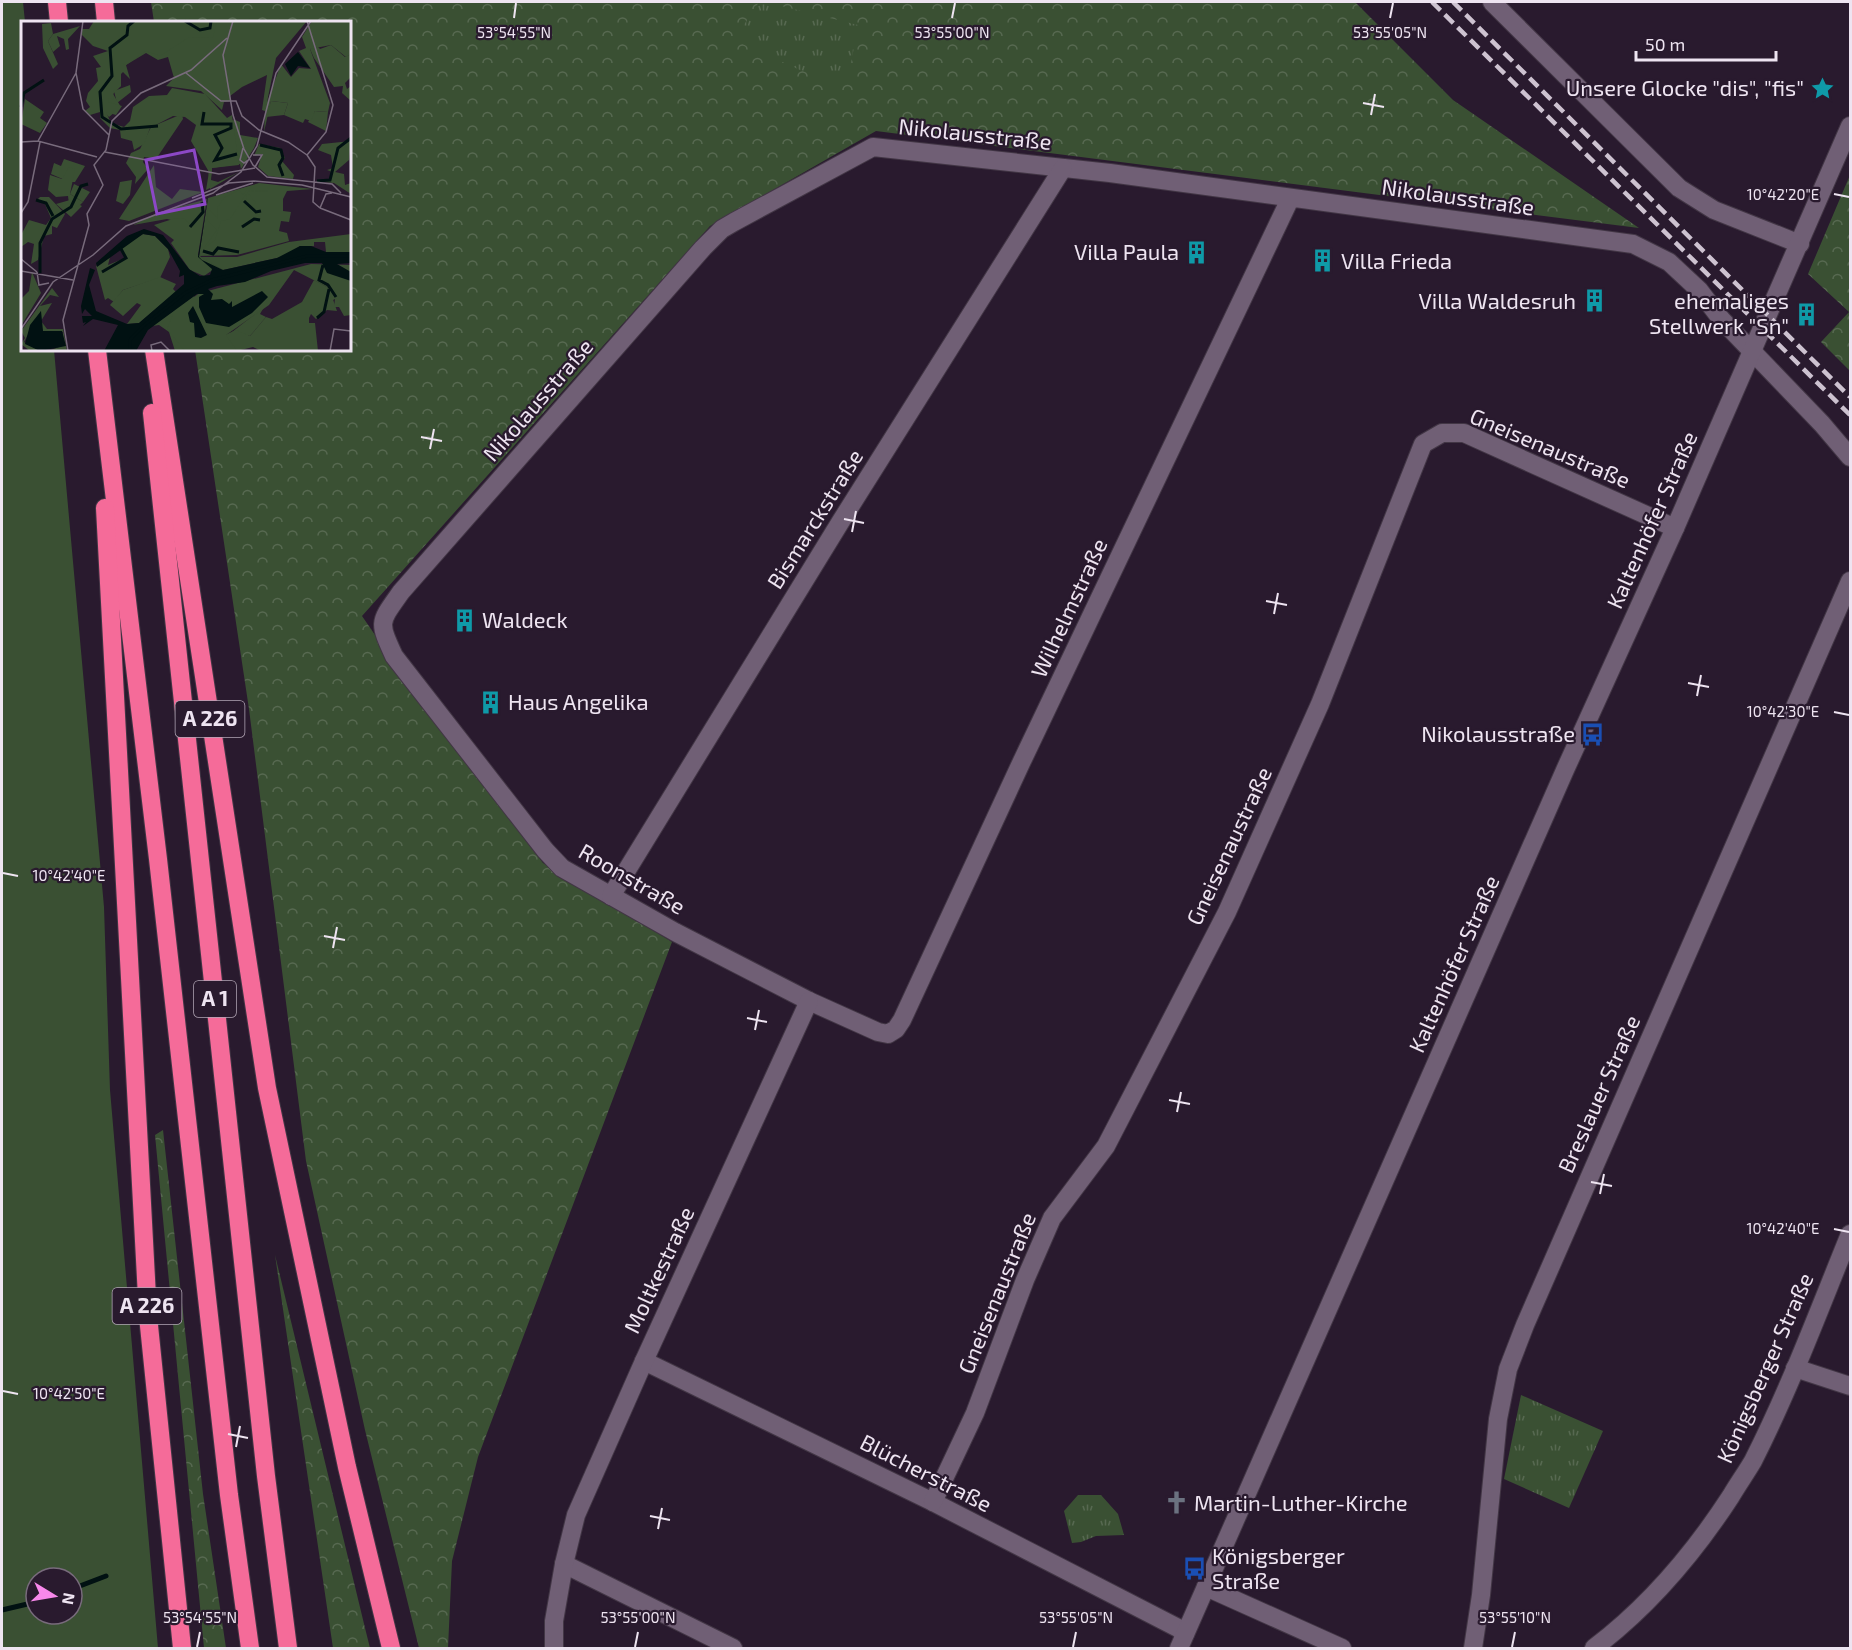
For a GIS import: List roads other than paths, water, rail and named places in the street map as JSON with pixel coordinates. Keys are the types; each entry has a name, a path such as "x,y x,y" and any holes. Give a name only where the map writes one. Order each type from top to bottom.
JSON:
{"highway":[{"path":"57,2 59,21"},
{"path":"104,2 106,21"},
{"name":"A 1","path":"98,351 158,858 229,1495 250,1648"},
{"name":"A 1","path":"145,351 265,1464 288,1648"},
{"name":"A 226","path":"154,351 267,1088 346,1467 391,1648"},
{"name":"A 226","path":"107,431 105,507 148,1316 182,1648"}],"street":[{"path":"1492,2 1679,188 1714,210 1800,244"},
{"name":"Kaltenhöfer Straße","path":"1182,1641 1581,733 1676,528 1851,126"},
{"name":"Nikolausstraße","path":"394,656 382,631 384,616 401,592 695,257 722,229 873,147 1063,168 1633,244 1669,262 1699,290 1721,320 1851,457"},
{"name":"Bismarckstraße","path":"611,896 841,521 1063,168"},
{"name":"Wilhelmstraße","path":"888,1034 896,1029 902,1020 1290,199"},
{"name":"Gneisenaustraße","path":"933,1502 975,1413 1025,1280 1052,1218 1106,1146 1227,912 1320,704 1423,444 1442,433 1464,433 1676,528"},
{"name":"Breslauer Straße","path":"1473,1648 1481,1595 1498,1419 1508,1369 1525,1325 1757,792 1851,581"},
{"name":"Roonstraße","path":"394,656 545,850 562,868 675,932 809,1001 878,1032 888,1034"},
{"name":"Moltkestraße","path":"554,1648 554,1621 576,1515 809,1001"},
{"name":"Königsberger Straße","path":"1594,1648 1646,1603 1683,1561 1719,1513 1752,1463 1851,1234"},
{"name":"Blücherstraße","path":"644,1361 933,1502 1178,1628 1182,1641"},
{"path":"1795,1368 1851,1386"},
{"path":"564,1564 733,1648"},
{"path":"1206,1587 1342,1648"}],"waterway":[{"path":"84,1584 106,1576"},
{"path":"2,1610 24,1605"}],"railway":[{"path":"1432,2 1850,415"},
{"path":"1453,2 1850,397"}],"place":[{"name":"Unsere Glocke \"dis\", \"fis\"","path":"1822,88"},
{"name":"Villa Paula","path":"1197,252"},
{"name":"Villa Frieda","path":"1323,261"},
{"name":"Villa Waldesruh","path":"1594,301"},
{"name":"ehemaliges Stellwerk \"Sn\"","path":"1807,314"},
{"name":"Waldeck","path":"464,620"},
{"name":"Haus Angelika","path":"490,702"},
{"name":"Nikolausstraße","path":"1593,734"},
{"name":"Martin-Luther-Kirche","path":"1176,1503"},
{"name":"Königsberger Straße","path":"1194,1569"}]}
